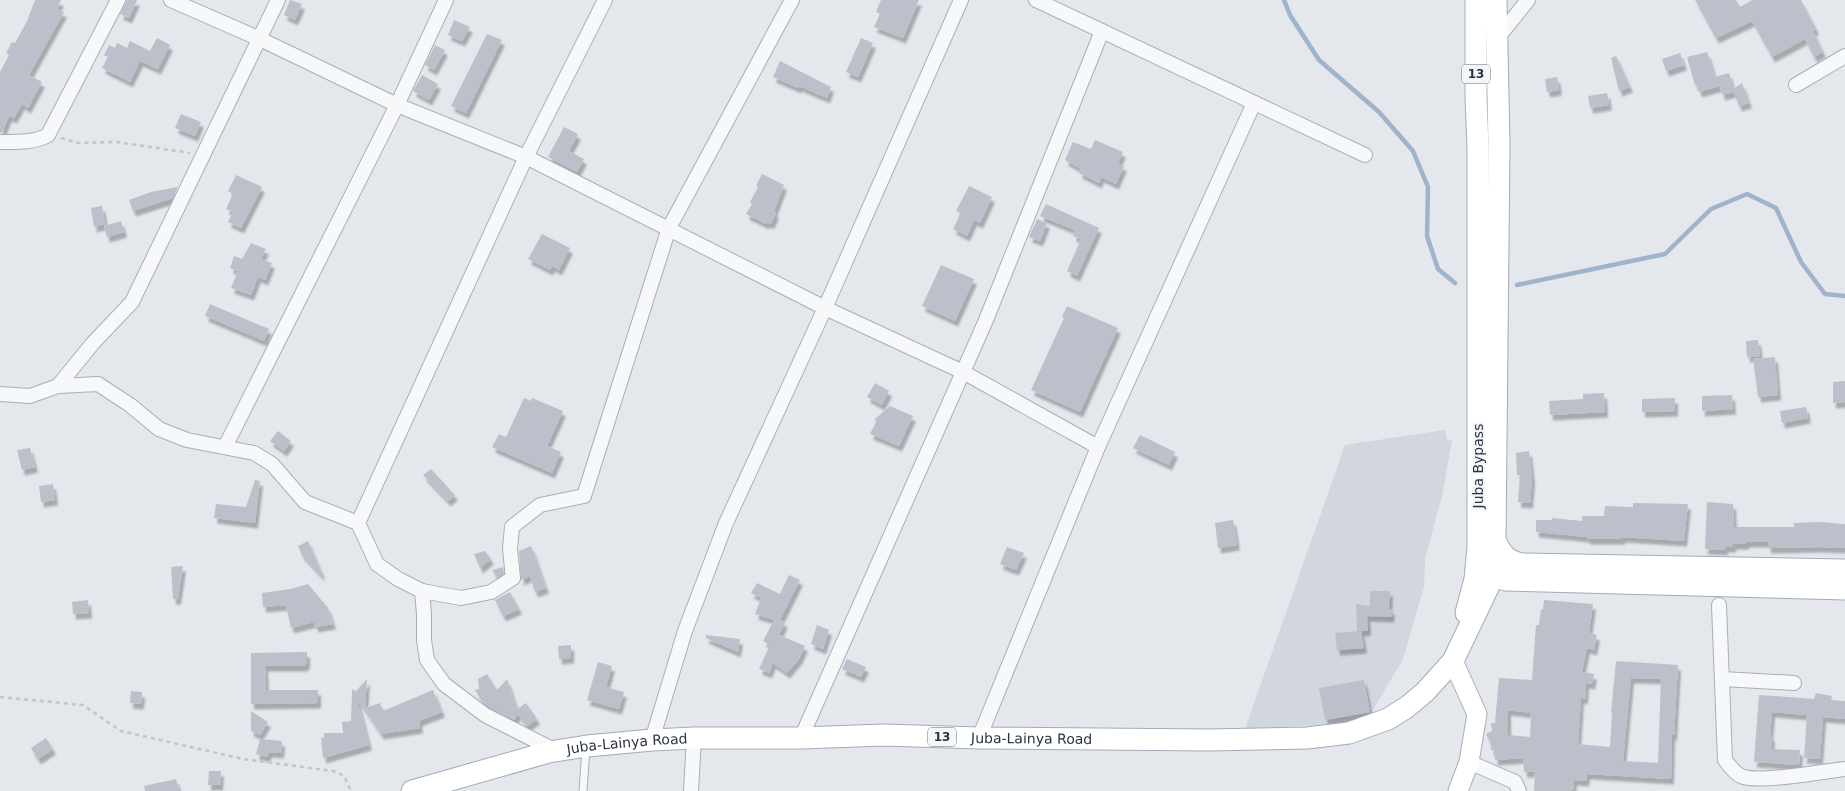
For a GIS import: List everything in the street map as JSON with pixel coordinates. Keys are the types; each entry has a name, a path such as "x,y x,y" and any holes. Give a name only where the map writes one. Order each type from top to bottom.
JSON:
{"main road":[{"name":"Juba Bypass","path":"1476,0 1476,97 1487,542"},
{"name":"Juba Bypass","path":"1487,542 1499,145 1496,0"},
{"path":"1487,542 1511,562 1522,564 1845,570"},
{"name":"Juba-Lainya Road","path":"416,790 524,758 556,751 652,740 884,735 979,738 1210,740 1307,738 1349,733 1388,719 1407,707 1425,692 1453,661 1494,575 1487,542"},
{"name":"Juba-Lainya Road","path":"1453,661 1487,542"},
{"path":"1494,575 1505,580 1845,589"},
{"path":"1472,622 1495,600 1511,592 1562,582"}],"street":[{"path":"0,142 25,141 48,135 118,0"},
{"path":"171,0 260,39 398,105 526,157 825,308 963,372 1098,447"},
{"path":"58,386 93,343 132,302 278,0"},
{"path":"226,447 398,105 446,0"},
{"path":"358,523 526,157 605,0"},
{"path":"0,394 30,396 58,386 98,384 130,405 159,429 187,440 254,453 272,464 305,502 358,523 377,564 398,579 422,591 461,598 490,592 513,578 510,549 512,527 540,505 584,496 669,228 792,0"},
{"path":"652,740 685,631 726,523 825,308 961,0"},
{"path":"1036,0 1365,155"},
{"path":"1496,41 1528,0"},
{"path":"801,738 986,320 1102,31"},
{"path":"1796,85 1845,56"},
{"path":"979,738 1098,447 1254,103"},
{"path":"422,591 424,640 427,660 444,684 485,715 556,751"},
{"path":"1719,605 1725,760 1735,772 1743,777 1754,778 1780,777 1845,768"},
{"path":"1453,661 1477,714 1469,762 1458,791"},
{"path":"1722,679 1794,683"},
{"path":"692,791 694,738"},
{"path":"1469,762 1515,782 1519,791"}],"lane":[{"path":"583,791 587,746"}],"path":[{"path":"48,135 78,142 117,142 190,153 206,150"},
{"path":"0,697 83,705 121,731 243,759 333,771 344,776 351,791"}],"shaded area":[{"path":"1445,430 1447,441 1452,440 1443,492 1425,559 1424,587 1403,659 1370,715 1353,721 1331,724 1245,729 1345,445"}],"building":[{"path":"35,0 61,0 57,9 64,12 29,75 42,82 28,108 22,104 14,118 9,116 2,133 0,133 0,72 9,55 6,53 12,42 15,43 27,21"},
{"path":"127,0 137,0 129,18 120,14"},
{"path":"290,0 302,4 295,20 284,15"},
{"path":"881,0 919,0 903,38 874,27 880,14 876,12"},
{"path":"1695,0 1736,0 1740,7 1752,0 1801,0 1816,29 1813,31 1823,52 1814,57 1805,39 1772,57 1752,21 1716,38"},
{"path":"454,20 470,27 462,41 448,35"},
{"path":"487,34 502,40 466,113 451,106"},
{"path":"157,38 170,45 158,69 140,61 130,82 102,68 108,57 104,55 109,45 115,48 117,43 127,48 130,41 150,51"},
{"path":"861,38 873,43 858,77 846,72"},
{"path":"435,45 445,50 434,70 425,65"},
{"path":"1707,52 1715,77 1729,73 1733,89 1742,83 1749,103 1739,106 1734,92 1722,95 1720,86 1699,92 1697,85 1695,85 1687,57"},
{"path":"1680,53 1684,65 1666,71 1662,59"},
{"path":"1616,56 1630,87 1619,91 1611,58"},
{"path":"780,61 831,87 827,98 773,77"},
{"path":"422,75 438,84 429,100 413,91"},
{"path":"1557,77 1559,90 1547,92 1545,79"},
{"path":"1607,93 1609,105 1590,108 1588,96"},
{"path":"181,114 201,122 195,136 175,128"},
{"path":"564,127 578,134 569,151 584,159 577,172 548,157"},
{"path":"1095,140 1123,152 1118,163 1124,166 1116,184 1101,177 1099,183 1079,173 1081,169 1065,160 1073,142 1091,149"},
{"path":"762,174 784,185 771,224 767,222 766,224 746,214 752,204 750,202"},
{"path":"236,175 262,187 241,228 228,222 233,212 226,209 233,194 228,191"},
{"path":"969,186 992,197 980,223 974,220 967,236 953,229 961,213 956,211"},
{"path":"178,187 173,198 133,211 129,200 151,192"},
{"path":"1046,204 1099,228 1077,276 1067,271 1081,239 1073,236 1075,230 1040,216"},
{"path":"102,206 105,224 94,227 91,208"},
{"path":"1037,219 1047,223 1040,241 1029,237"},
{"path":"121,221 124,232 107,237 104,226"},
{"path":"542,234 570,248 559,270 552,266 550,270 528,259"},
{"path":"251,243 266,249 261,259 272,263 265,280 258,277 251,295 231,288 238,271 230,268 234,256 242,259"},
{"path":"941,265 974,279 955,321 922,306"},
{"path":"210,304 269,329 264,341 205,316"},
{"path":"1067,306 1118,328 1080,412 1031,390 1064,318 1062,317"},
{"path":"1758,340 1760,356 1747,357 1746,341"},
{"path":"1775,357 1778,395 1758,397 1753,359"},
{"path":"1845,381 1845,402 1833,403 1833,382"},
{"path":"875,383 889,391 882,405 867,397"},
{"path":"1604,393 1605,412 1550,415 1549,401 1583,399 1583,394"},
{"path":"1732,395 1733,409 1702,411 1702,396"},
{"path":"524,398 531,401 532,398 563,411 547,446 561,452 552,473 492,447 499,434 506,437"},
{"path":"1675,398 1675,411 1642,412 1642,399"},
{"path":"890,406 913,416 899,446 870,434 876,422 875,419"},
{"path":"1806,407 1808,418 1782,423 1780,411"},
{"path":"278,431 291,441 284,451 270,441"},
{"path":"1140,435 1175,452 1169,465 1133,448"},
{"path":"30,448 35,467 22,470 17,450"},
{"path":"1529,451 1532,479 1530,503 1518,502 1520,475 1517,475 1516,453"},
{"path":"431,469 455,495 448,501 423,475"},
{"path":"255,480 260,481 255,523 214,518 216,504 246,507"},
{"path":"53,484 55,500 41,502 39,486"},
{"path":"1707,502 1733,504 1734,527 1794,527 1794,523 1818,522 1845,524 1845,548 1768,548 1768,542 1746,542 1746,544 1733,544 1733,547 1725,547 1725,550 1705,549"},
{"path":"1633,503 1688,504 1684,541 1622,537 1622,539 1587,539 1587,537 1536,532 1536,520 1552,520 1552,518 1582,521 1582,516 1604,516 1605,506 1633,507"},
{"path":"1233,520 1237,545 1218,548 1215,523"},
{"path":"308,541 321,575 302,555 298,546"},
{"path":"531,546 546,588 535,592 530,576 521,580 519,551"},
{"path":"1007,547 1024,553 1016,570 1000,564"},
{"path":"485,551 491,559 480,568 474,554"},
{"path":"183,566 178,599 173,599 171,567"},
{"path":"503,567 504,574 497,578 492,570"},
{"path":"789,575 800,580 780,620 785,622 779,635 805,646 799,659 787,673 773,663 769,673 759,669 770,645 763,641 774,620 755,614 761,598 751,593 757,583 780,594"},
{"path":"308,584 328,608 333,624 315,627 314,622 291,628 286,605 263,607 262,593 291,589"},
{"path":"1370,591 1390,591 1389,609 1392,610 1391,617 1367,616 1368,630 1361,631 1364,648 1337,650 1335,633 1359,631 1357,631 1356,604 1370,606"},
{"path":"510,592 519,609 503,616 495,600"},
{"path":"88,600 89,613 73,614 72,602"},
{"path":"1544,600 1593,604 1589,633 1597,635 1594,650 1587,648 1582,672 1594,674 1592,684 1586,683 1585,699 1581,698 1578,744 1610,747 1616,661 1678,665 1674,735 1672,735 1671,779 1587,774 1586,781 1574,780 1573,790 1534,791 1535,772 1524,772 1523,758 1495,760 1494,750 1491,750 1491,744 1486,734 1492,731 1491,723 1495,723 1499,678 1532,680 1536,625 1539,625 1541,609 1543,610","holes":["1631,678 1661,679 1658,763 1623,761","1508,710 1531,713 1530,737 1508,735"]},
{"path":"817,625 829,630 823,649 811,644"},
{"path":"706,635 740,639 738,652 706,638"},
{"path":"571,645 571,658 559,659 558,646"},
{"path":"307,652 307,663 304,666 265,666 266,690 318,690 318,703 251,704 251,653"},
{"path":"847,659 866,667 861,677 842,669"},
{"path":"598,662 612,666 606,687 624,692 619,709 587,700"},
{"path":"487,674 497,690 507,679 517,709 526,703 537,719 527,726 518,714 514,720 490,708 482,701 475,690 479,689 478,679"},
{"path":"367,679 365,708 380,703 383,711 433,690 442,712 419,721 420,728 381,734 357,699 369,745 323,758 321,737 324,738 324,733 343,733 342,722 351,721 352,690 354,689 355,692"},
{"path":"1364,680 1370,712 1325,720 1319,688"},
{"path":"131,691 142,692 141,704 130,703"},
{"path":"1816,693 1832,696 1831,700 1845,701 1845,719 1823,717 1820,759 1804,758 1807,715 1772,712 1771,749 1800,750 1799,765 1754,762 1759,695 1814,699"},
{"path":"251,711 268,722 260,735 251,731"},
{"path":"46,738 53,749 38,759 31,748"},
{"path":"260,739 282,741 281,753 269,752 267,757 256,754"},
{"path":"209,771 221,771 220,785 208,785"},
{"path":"176,779 179,791 145,791 144,786"}],"waterway":[{"path":"1284,0 1290,15 1319,60 1379,112 1413,151 1428,187 1427,236 1438,269 1455,283"},
{"path":"1517,285 1665,254 1711,209 1747,194 1776,208 1801,262 1825,294 1845,296"}]}
